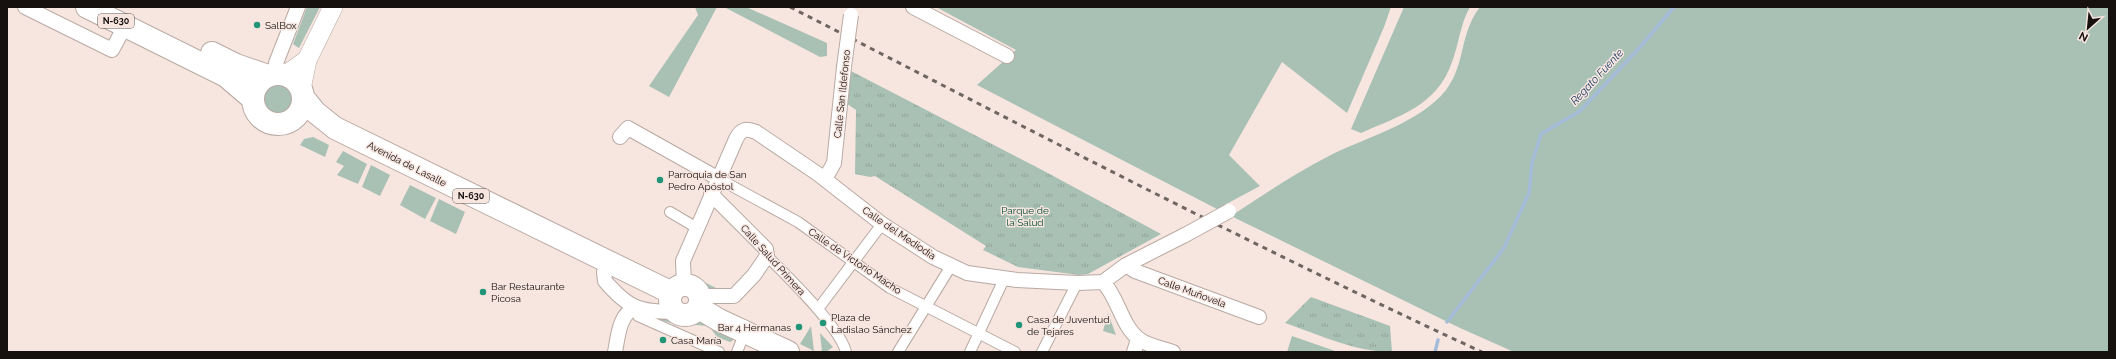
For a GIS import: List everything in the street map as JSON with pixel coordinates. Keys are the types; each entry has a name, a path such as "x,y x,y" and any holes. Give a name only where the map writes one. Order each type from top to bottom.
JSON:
{"highway":[{"name":"N-630","path":"87,7 122,16 236,65 287,82"},
{"name":"N-630","path":"122,16 226,76 253,99 254,105 261,117 273,123 285,123"},
{"path":"253,99 257,85 287,82 300,110 297,115 285,123"},
{"name":"Avenida de Lasalle","path":"287,82 316,112 335,128 608,263"},
{"name":"Avenida de Lasalle","path":"285,123 335,128"},
{"name":"N-630","path":"608,263 691,298 746,332 788,352"}],"main road":[{"path":"287,82 307,60 333,7"}],"street":[{"path":"25,7 112,50 122,16"},
{"path":"287,82 276,63 298,7"},
{"path":"913,7 1007,56"},
{"name":"Calle San Ildefonso","path":"825,179 834,163 851,11"},
{"path":"620,137 628,128 719,179 682,262 691,298"},
{"name":"Calle del Mediodía","path":"719,179 742,130 750,129 825,179 882,224 933,257 951,266 967,273 1004,279 1077,283"},
{"name":"Calle de Victorio Macho","path":"719,179 798,222 890,288 1015,352"},
{"name":"Calle Salud Primera","path":"711,194 766,249 767,256 818,309"},
{"path":"1042,352 1077,283 1103,282 1126,265 1229,211"},
{"path":"670,212 697,228"},
{"path":"846,352 818,309 882,224"},
{"path":"608,263 604,272 605,281 637,312 656,312 691,298 729,297 738,293 754,275 767,256"},
{"name":"Calle Muñovela","path":"1126,265 1135,271 1259,317"},
{"path":"898,352 951,266"},
{"path":"970,352 1004,279"},
{"path":"1103,282 1109,288 1136,345 1173,352"},
{"path":"615,352 619,331 624,317 629,310 637,312 719,352"},
{"path":"737,352 746,332"}],"green space":[{"path":"307,7 320,7 299,48 293,44"},
{"path":"695,7 717,7 669,97 649,86 698,15"},
{"path":"724,7 746,7 827,43 827,56 820,57"},
{"path":"936,7 1391,7 1384,27 1347,113 1282,62 1229,155 1260,186 1217,209 977,85 1016,50"},
{"path":"1404,7 1470,7 1464,20 1452,62 1437,89 1427,99 1403,115 1361,133 1351,129"},
{"path":"1480,7 2109,7 2109,352 1514,352 1460,328 1231,216 1315,164 1342,150 1407,121 1435,102 1446,90 1457,70 1465,38 1473,17"},
{"name":"Parque de la Salud","path":"849,70 1044,171 1161,234 1088,274 1079,275 1018,267 983,250 986,246 875,176 870,177 855,174 856,110 846,103"},
{"path":"278,83 284,84 291,90 294,99 293,105 287,112 278,115 272,114 265,108 262,99 263,93 269,86"},
{"path":"313,137 329,145 325,157 300,145 304,139"},
{"path":"343,151 367,164 358,184 337,175 344,166 336,162"},
{"path":"371,165 390,175 380,196 362,187"},
{"path":"410,185 436,198 425,219 400,205"},
{"path":"439,199 465,212 456,234 430,221"},
{"path":"688,274 722,291 705,290 699,283 688,277"},
{"path":"1311,297 1390,326 1392,352 1351,346 1285,323"},
{"path":"1108,313 1116,335 1103,331"},
{"path":"650,317 669,317 681,324 671,323"},
{"path":"697,321 704,322 735,339 730,342 717,337 709,326 682,324"},
{"path":"811,326 814,351 800,344"},
{"path":"820,333 833,347 826,352 822,352"},
{"path":"1292,336 1338,352 1287,352"}],"waterway":[{"name":"Regato Fuente","path":"1447,322 1504,248 1529,193 1532,163 1541,134 1580,111 1641,46 1674,7"},
{"name":"Regato Fuente","path":"1435,352 1438,340"}],"railway":[{"path":"790,7 1307,269 1482,352"}],"place":[{"name":"SalBox","path":"257,25"},
{"name":"Parroquia de San Pedro Apóstol","path":"660,180"},
{"name":"Bar Restaurante Picosa","path":"483,292"},
{"name":"Plaza de Ladislao Sánchez","path":"823,323"},
{"name":"Casa de Juventud de Tejares","path":"1019,325"},
{"name":"Bar 4 Hermanas","path":"799,327"},
{"name":"Casa María","path":"663,340"}]}
